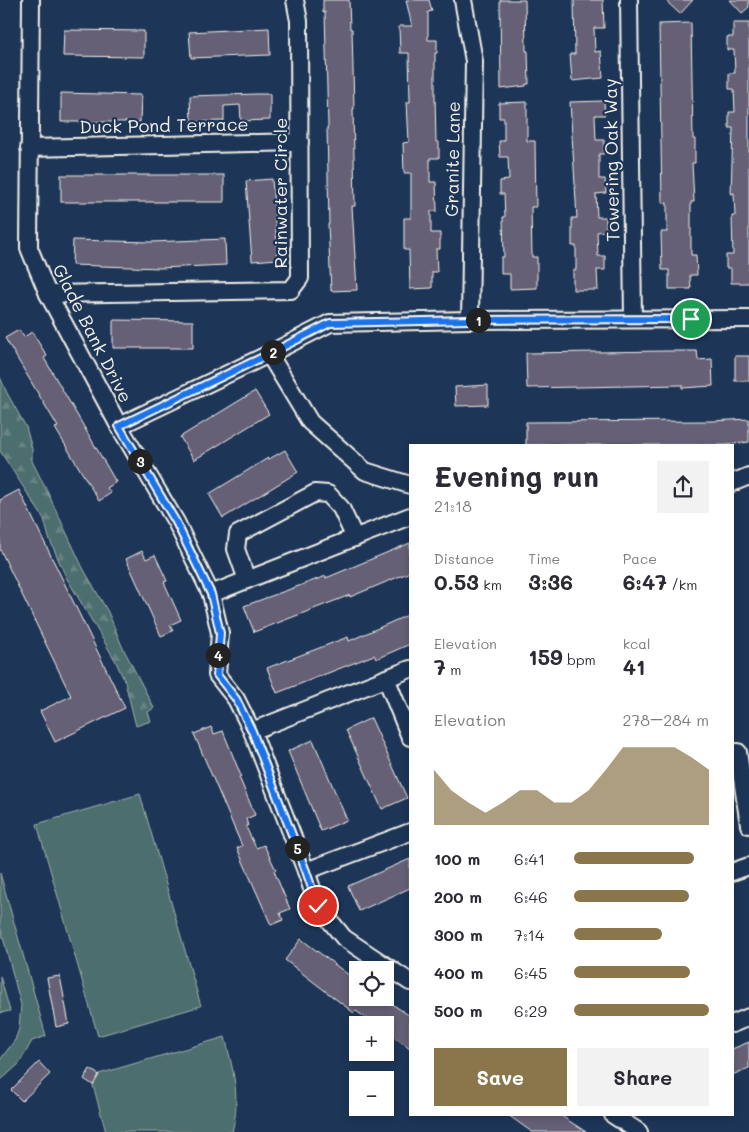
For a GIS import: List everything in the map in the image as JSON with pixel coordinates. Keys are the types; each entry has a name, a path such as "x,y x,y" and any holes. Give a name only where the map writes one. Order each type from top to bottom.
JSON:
{"street":[{"name":"Glade Bank Drive","path":"30,0 29,248 48,294 119,426 176,522 211,594 220,633 217,675 236,699 252,731 318,906 344,938 409,981"},
{"name":"Rainwater Circle","path":"48,294 291,290 300,278 299,21 295,0"},
{"name":"Granite Lane","path":"463,0 474,61 470,320"},
{"name":"Towering Oak Way","path":"629,0 633,319"},
{"name":"Duck Pond Terrace","path":"29,148 300,142"},
{"path":"119,426 330,323 470,320 749,319"},
{"path":"269,354 310,422 365,471 409,485"},
{"path":"734,482 749,476"},
{"path":"247,580 236,549 238,534 315,493 328,494 341,508 355,538"},
{"path":"211,594 409,516"},
{"path":"252,731 409,669"},
{"path":"386,678 409,735"},
{"path":"738,752 749,825"},
{"path":"306,871 409,832"},
{"path":"734,871 749,866"},
{"path":"734,1023 749,1017"},
{"path":"615,1116 639,1132"}],"green space":[{"path":"0,377 26,427 32,449 32,461 83,568 108,612 122,646 154,708 148,712 151,721 136,726 125,682 115,660 66,577 49,538 44,519 0,451"},
{"path":"140,794 201,1006 98,1036 37,824"},
{"path":"0,873 46,1036 32,1041 19,1064 0,1081 0,1060 15,1040 19,1029 21,1005 0,926"},
{"path":"0,976 10,1011 0,1013"},
{"path":"225,1037 236,1096 235,1120 232,1132 106,1132 93,1085 99,1074"}],"building":[{"path":"323,0 349,0 350,29 352,29 354,109 355,206 352,206 357,290 331,291 328,224 325,12 323,13"},
{"path":"406,0 429,0 432,11 428,12 428,40 437,40 437,53 435,53 435,94 436,142 439,142 439,158 430,158 430,182 436,182 437,211 431,211 431,233 440,233 440,249 436,249 437,272 432,272 432,288 410,289 409,250 404,250 404,218 411,218 411,173 404,173 403,143 409,142 407,102 410,102 409,53 400,53 399,26 412,26"},
{"path":"500,0 525,0 529,84 526,84 526,86 501,89"},
{"path":"574,0 603,0 604,28 594,28 595,52 601,51 603,78 572,81 570,54 575,54"},
{"path":"665,0 693,0 680,14"},
{"path":"730,0 749,0 749,7 742,13"},
{"path":"691,23 695,163 692,163 694,202 691,202 691,255 696,255 697,275 690,275 691,289 669,289 669,270 662,270 661,232 667,232 667,203 662,203 659,24"},
{"path":"733,23 749,23 749,283 731,283 731,268 726,268 726,255 733,255 732,216 735,216 734,193 731,194 733,128 729,128 729,112 735,112 734,89 729,89 729,73 735,73 734,50 727,50 727,37 733,37"},
{"path":"269,28 270,55 191,58 189,32"},
{"path":"64,30 144,31 144,57 63,56"},
{"path":"61,93 141,95 140,122 61,122"},
{"path":"270,94 270,120 241,121 240,105 224,106 224,121 191,122 190,96"},
{"path":"604,101 605,115 595,115 596,140 604,140 604,154 599,154 599,179 605,179 606,193 596,194 597,217 606,217 606,231 597,232 598,256 605,256 605,270 597,270 598,290 573,290 573,270 576,270 576,246 572,246 572,218 577,218 570,102"},
{"path":"527,102 527,141 535,141 536,207 531,207 532,257 537,257 537,288 510,289 510,274 501,274 501,257 504,257 503,217 505,217 504,194 500,194 500,181 509,180 508,157 500,157 499,141 504,141 504,118 499,118 499,103"},
{"path":"61,175 224,175 224,202 61,202"},
{"path":"272,179 278,259 252,261 246,181"},
{"path":"225,239 226,265 160,268 72,265 73,240 151,242"},
{"path":"113,320 193,321 193,348 113,348"},
{"path":"19,330 24,337 32,332 47,356 44,358 116,482 107,488 111,493 99,501 55,428 58,427 5,338"},
{"path":"697,351 698,360 712,359 713,386 682,388 682,385 527,388 526,353"},
{"path":"735,356 749,356 749,381 735,381"},
{"path":"488,385 488,405 456,406 455,387"},
{"path":"255,391 269,414 194,460 180,437"},
{"path":"749,419 749,442 734,444 526,444 526,422 712,421"},
{"path":"285,450 298,472 223,518 209,494 268,458"},
{"path":"19,490 125,708 55,742 40,711 71,696 0,549 0,500"},
{"path":"409,543 409,572 350,597 350,595 254,632 244,606 326,576 326,578"},
{"path":"142,551 146,559 155,555 167,581 164,582 181,620 170,625 173,631 161,636 126,559"},
{"path":"409,614 409,644 376,659 374,655 277,693 267,668 348,637 349,641"},
{"path":"371,718 407,798 382,809 346,730"},
{"path":"211,727 214,734 223,731 255,815 246,819 248,826 246,827 256,848 264,845 276,870 274,871 290,909 280,913 283,920 271,925 237,848 242,846 194,734"},
{"path":"313,740 347,820 321,831 288,751"},
{"path":"409,859 409,888 359,911 348,886"},
{"path":"301,939 349,975 349,1006 394,1005 409,1015 409,1047 394,1037 394,1016 363,1016 356,1011 354,1013 285,960"},
{"path":"60,976 69,1024 56,1027 47,978"},
{"path":"749,1042 749,1068 734,1074 734,1048"},
{"path":"39,1062 50,1074 22,1101 11,1090"},
{"path":"90,1069 99,1075 93,1085 84,1079"},
{"path":"509,1116 562,1116 586,1132 532,1132"}],"route":[{"path":"318,906 252,731 236,699 217,675 220,633 211,594 176,522 119,426 330,323 691,319"}]}
